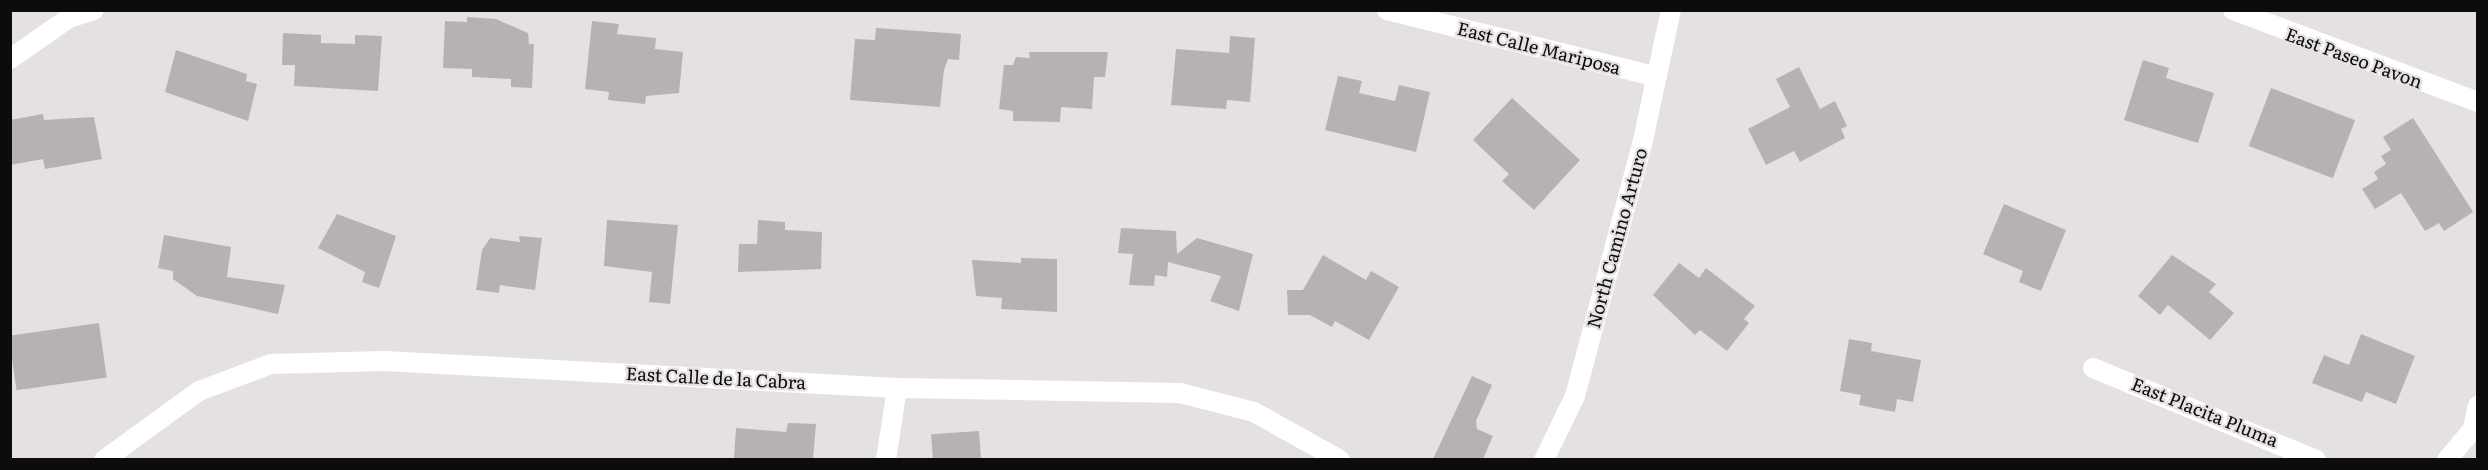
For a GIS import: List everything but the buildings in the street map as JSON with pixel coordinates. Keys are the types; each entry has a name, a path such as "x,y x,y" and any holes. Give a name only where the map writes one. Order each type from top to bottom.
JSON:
{"street":[{"path":"10,59 69,18 94,10"},
{"name":"East Calle Mariposa","path":"1387,10 1657,77"},
{"name":"North Camino Arturo","path":"1544,459 1575,396 1657,77 1671,10"},
{"name":"East Paseo Pavon","path":"2233,10 2478,102"},
{"name":"East Calle de la Cabra","path":"104,459 199,391 271,364 384,361 897,388 1180,393 1254,412 1340,459"},
{"name":"East Placita Pluma","path":"2093,368 2316,459"},
{"path":"886,459 897,388"},
{"path":"2447,459 2473,429 2478,406"}]}
